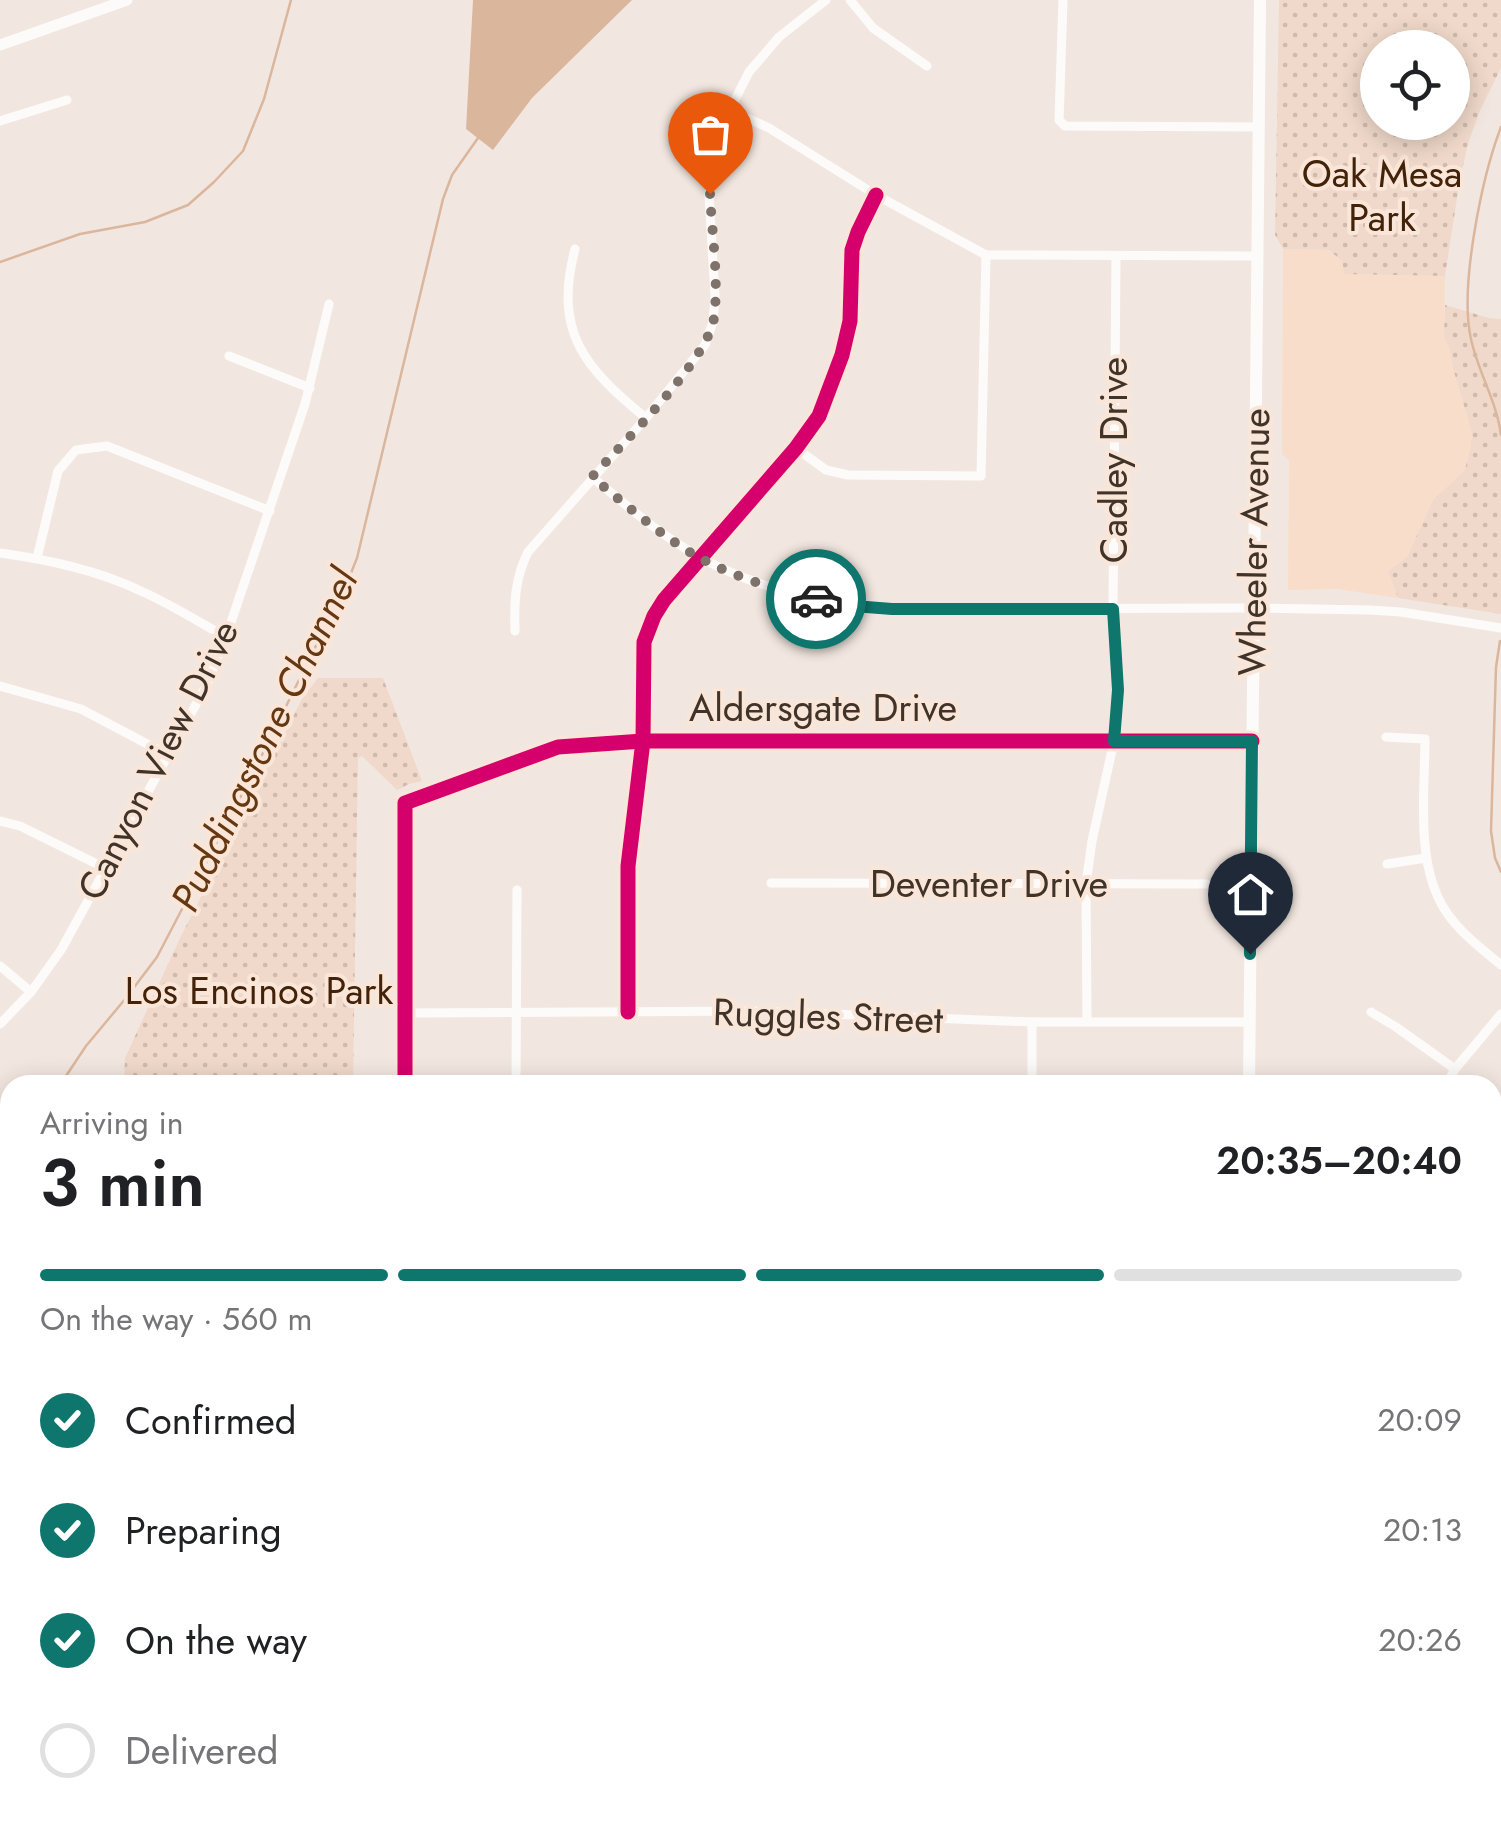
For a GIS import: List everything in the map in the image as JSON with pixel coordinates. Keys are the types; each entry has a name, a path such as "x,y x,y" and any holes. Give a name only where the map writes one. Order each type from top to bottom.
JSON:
{"main road":[{"name":"Wheeler Avenue","path":"1249,1075 1260,0"}],"street":[{"path":"0,45 127,0"},
{"path":"514,631 514,593 528,552 705,345 713,322 715,296 710,194 719,131 749,72 779,37 826,0"},
{"path":"850,0 872,28 927,66"},
{"path":"1062,0 1061,124 1258,127"},
{"path":"0,121 67,100"},
{"path":"730,110 769,128 876,195 986,255 1256,256"},
{"path":"628,1012 628,866 643,741 644,642 664,600 796,448 819,416 842,356 850,321 852,250 876,195"},
{"path":"575,249 569,274 576,342 600,378 646,418"},
{"path":"796,448 826,470 848,475 981,476 986,255"},
{"name":"Cadley Drive","path":"1087,1021 1086,884 1114,741 1118,690 1113,609 1116,256"},
{"name":"Canyon View Drive","path":"0,1024 31,992 61,950 206,686 310,388 329,304"},
{"path":"230,356 310,388"},
{"path":"37,558 58,471 76,450 106,446 270,511"},
{"path":"592,477 700,558 756,582 841,605 892,609 1253,608 1401,612 1501,628"},
{"path":"0,553 37,558 120,582 226,637"},
{"path":"0,686 81,709 168,754"},
{"path":"1386,737 1425,739 1426,858 1433,886 1458,927 1501,965"},
{"name":"Aldersgate Drive","path":"406,1014 405,803 558,747 643,741 1252,741"},
{"path":"0,822 20,826 105,868"},
{"path":"1387,864 1426,858"},
{"name":"Deventer Drive","path":"771,883 1206,884"},
{"path":"516,890 516,1075"},
{"path":"0,966 31,992"},
{"name":"Ruggles Street","path":"406,1014 754,1011 1032,1022 1249,1022"},
{"path":"1371,1012 1455,1069"},
{"path":"405,1075 406,1014"},
{"path":"1452,1075 1501,1014"},
{"path":"1032,1022 1032,1075"}],"shaded area":[{"path":"473,0 632,0 532,98 493,150 466,129"},
{"path":"1283,249 1329,250 1342,261 1345,274 1445,276 1444,337 1469,422 1470,449 1465,470 1433,500 1407,557 1388,571 1398,598 1337,589 1288,590 1289,460 1282,454"}],"green space":[{"name":"Oak Mesa Park","path":"1279,0 1501,0 1501,68 1470,138 1470,30 1360,30 1360,140 1469,140 1445,276 1344,274 1342,261 1329,250 1283,249 1275,235"},
{"path":"1445,305 1501,319 1501,614 1398,598 1388,571 1407,557 1433,500 1465,470 1470,449 1469,422 1444,337"},
{"name":"Los Encinos Park","path":"318,678 383,678 422,781 397,790 362,756 358,758 353,1075 124,1075 125,1058 180,938 302,699"}],"waterway":[{"path":"0,262 80,234 145,222 188,205 214,182 243,151 264,99 291,0"},
{"path":"1501,127 1480,202 1468,291 1471,339 1501,435"},
{"name":"Puddingstone Channel","path":"67,1075 157,957 347,583 357,558 443,199 452,175 478,138"},
{"path":"1500,641 1491,831 1501,872"}],"cycle path":[{"path":"628,1012 628,866 643,741 644,642 664,600 796,448 819,416 850,321 852,250 876,195"},
{"path":"405,1075 405,803 558,747 643,741 1252,741"}],"way so far":[{"path":"710,194 715,296 713,322 705,345 592,477 700,558 756,582 816,599"}],"route":[{"path":"816,599 892,609 1113,609 1118,690 1114,741 1252,741 1250,954"}]}
